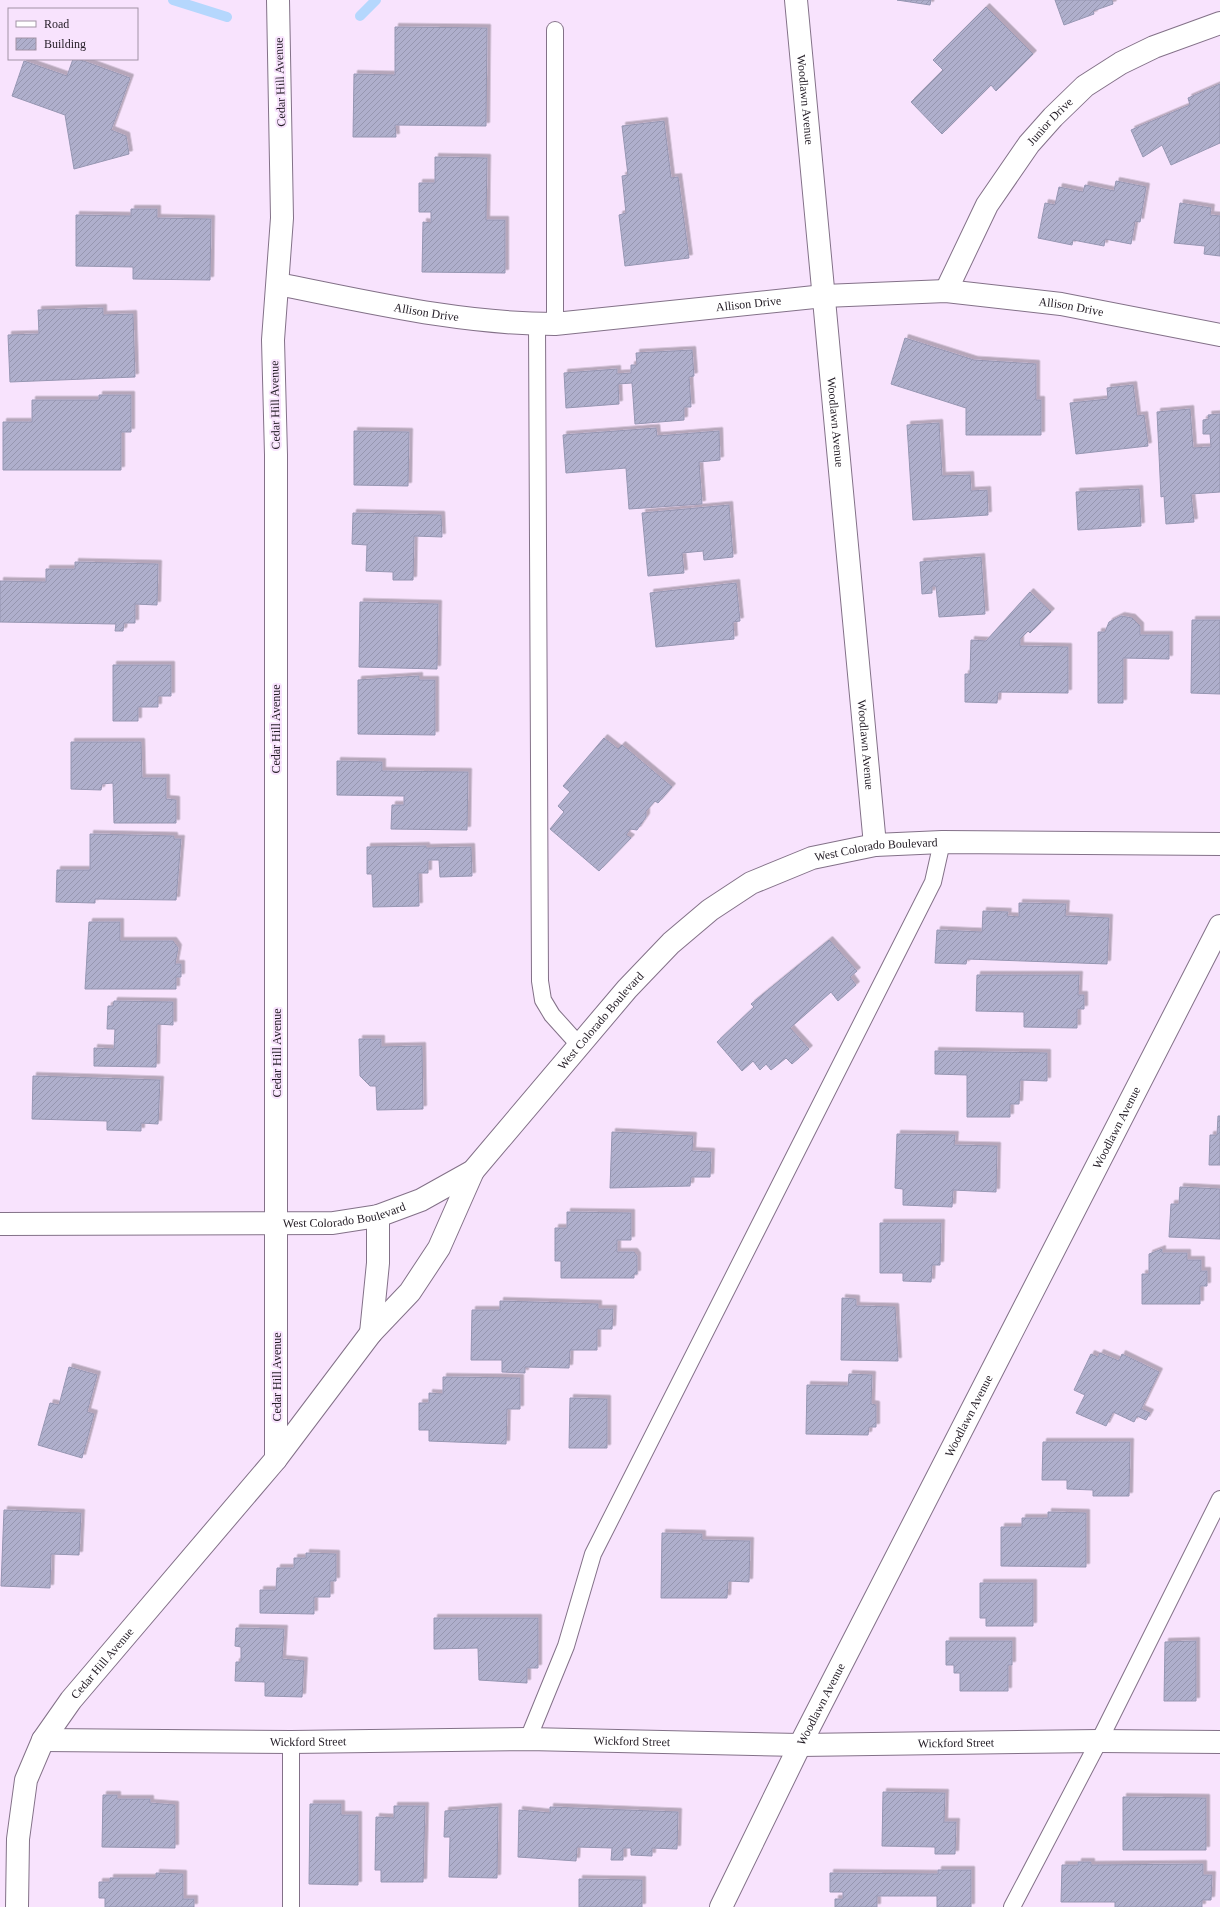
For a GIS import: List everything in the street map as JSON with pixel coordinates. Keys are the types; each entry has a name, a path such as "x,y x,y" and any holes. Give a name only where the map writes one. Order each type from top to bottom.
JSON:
{"street":[{"name":"Cedar Hill Avenue","path":"276,1459 278,1224 276,454 274,340 282,218 278,0"},
{"name":"Woodlawn Avenue","path":"796,0 875,845"},
{"name":"Junior Drive","path":"946,291 987,206 1029,144 1053,117 1085,86 1121,63 1154,47 1220,23"},
{"name":"Allison Drive","path":"278,284 420,312 473,319 546,324 824,296 946,291 1061,304 1220,335"},
{"name":"West Colorado Boulevard","path":"0,1224 333,1223 378,1216 421,1200 473,1171 627,989 671,943 710,910 752,884 812,858 875,845 942,842 1220,844"},
{"name":"Woodlawn Avenue","path":"721,1907 800,1745 1220,926"},
{"name":"Cedar Hill Avenue","path":"17,1907 18,1839 26,1780 43,1740 71,1700 276,1459 372,1333 410,1292 439,1248 473,1171"},
{"path":"372,1333 378,1263 378,1216"},
{"name":"Wickford Street","path":"43,1740 291,1742 528,1739 800,1745 1099,1741 1220,1742"}],"lane":[{"path":"555,30 546,324 540,981 543,1000 552,1016 579,1045"},
{"path":"528,1739 566,1646 593,1554 933,882 942,842"},
{"path":"1012,1907 1099,1741 1220,1498"},
{"path":"291,1742 291,1907"}],"building":[{"path":"897,0 931,0 930,5"},
{"path":"1055,0 1112,0 1113,4 1093,11 1094,14 1064,25"},
{"path":"986,7 1033,54 996,91 991,85 942,134 911,102 943,70 933,60"},
{"path":"395,27 487,28 486,126 395,125 396,137 353,137 354,74 395,75"},
{"path":"73,60 81,60 130,78 111,130 126,136 129,154 74,169 65,115 12,96 24,61 67,76"},
{"path":"1220,84 1220,143 1171,165 1162,145 1143,157 1131,130 1190,105 1188,98"},
{"path":"664,121 671,178 678,177 689,258 625,266 619,215 626,213 622,176 628,175 622,126"},
{"path":"435,157 487,158 486,220 505,220 505,273 422,272 423,222 431,223 431,212 419,212 419,183 435,183"},
{"path":"1116,181 1146,187 1140,222 1135,221 1131,244 1105,239 1104,246 1073,240 1072,245 1038,238 1045,203 1055,205 1059,187 1083,192 1085,185 1114,191"},
{"path":"1180,203 1211,208 1210,215 1220,216 1220,256 1204,254 1205,246 1174,243"},
{"path":"131,209 157,209 157,218 211,219 210,280 133,279 133,267 76,266 76,215 131,216"},
{"path":"103,308 103,315 133,314 135,377 10,382 8,335 39,334 38,310"},
{"path":"905,338 974,360 1036,364 1036,400 1041,400 1041,435 966,435 966,408 891,384"},
{"path":"692,350 694,376 689,377 691,407 684,407 684,420 635,424 632,383 618,384 619,404 566,408 564,373 617,369 617,374 631,373 631,365 637,365 636,353"},
{"path":"1133,385 1137,416 1144,415 1148,446 1076,454 1070,403 1108,399 1107,388"},
{"path":"99,395 131,395 131,432 121,432 121,470 3,470 3,422 32,422 32,400 99,400"},
{"path":"1190,409 1193,448 1211,447 1210,434 1203,434 1203,420 1209,419 1208,415 1220,414 1220,492 1191,494 1194,522 1166,524 1164,496 1161,497 1157,412"},
{"path":"939,423 942,476 970,475 971,491 987,490 988,515 913,520 907,425"},
{"path":"656,428 657,436 719,431 720,460 699,462 702,504 629,509 626,468 566,473 563,435"},
{"path":"354,431 409,432 408,486 354,485"},
{"path":"1139,489 1141,526 1078,530 1076,492"},
{"path":"729,505 733,557 704,560 703,551 682,553 684,573 648,576 642,513"},
{"path":"353,513 441,515 442,537 414,536 413,580 393,580 393,572 366,571 367,545 352,544"},
{"path":"981,557 985,614 939,617 936,586 932,586 932,593 922,594 920,562"},
{"path":"75,562 158,564 157,605 135,604 135,623 124,623 123,631 115,631 116,624 0,622 0,581 46,582 46,569 75,569"},
{"path":"736,583 740,621 733,622 734,639 656,647 650,593"},
{"path":"1030,592 1051,612 1030,633 1028,631 1020,639 1020,646 1068,647 1068,693 998,692 997,703 965,702 965,674 970,674 971,640 986,641"},
{"path":"360,602 438,604 437,669 359,667"},
{"path":"1121,616 1132,618 1140,626 1140,635 1169,635 1169,659 1123,658 1123,703 1098,703 1098,632 1105,632 1109,622"},
{"path":"1192,620 1220,620 1220,694 1191,693"},
{"path":"113,665 171,665 171,696 158,696 158,707 138,707 138,721 113,721"},
{"path":"419,676 419,680 435,680 435,735 358,734 358,680"},
{"path":"604,738 618,749 622,745 672,787 658,803 655,801 646,811 646,817 637,830 630,829 626,835 631,838 599,871 550,829 564,812 558,806 570,792 563,786"},
{"path":"71,742 141,742 142,778 166,778 166,799 176,800 176,823 114,823 113,783 102,784 101,790 71,789"},
{"path":"337,761 382,762 382,771 468,772 467,830 391,829 392,805 404,805 404,796 337,795"},
{"path":"90,834 174,836 174,839 181,839 176,900 95,899 95,903 56,902 57,870 90,870"},
{"path":"426,846 426,848 471,847 472,876 440,877 439,860 428,860 428,873 418,873 419,906 373,907 372,874 367,874 367,847"},
{"path":"1019,903 1066,904 1065,916 1109,918 1107,964 967,959 966,964 935,963 937,930 982,932 983,911 1008,912 1007,916 1019,917"},
{"path":"89,922 120,922 120,941 173,941 178,948 175,964 181,964 181,977 176,977 176,989 85,989"},
{"path":"829,940 857,971 850,977 856,985 838,1001 831,992 790,1028 809,1049 792,1064 786,1058 771,1070 766,1064 760,1070 753,1061 742,1071 717,1042 754,1007 751,1004"},
{"path":"977,975 1079,975 1078,995 1084,995 1084,1009 1077,1009 1077,1028 1024,1027 1024,1012 976,1011"},
{"path":"114,1001 173,1002 173,1025 157,1024 156,1067 94,1066 94,1048 114,1049 115,1029 107,1029 108,1006 113,1006"},
{"path":"359,1039 381,1039 381,1047 422,1046 423,1109 377,1110 376,1086 370,1086 360,1076"},
{"path":"935,1051 1047,1053 1047,1081 1020,1080 1019,1104 1010,1104 1010,1117 967,1117 967,1075 935,1074"},
{"path":"33,1076 160,1080 158,1124 141,1123 141,1131 107,1130 107,1121 32,1119"},
{"path":"1218,1116 1220,1116 1220,1165 1209,1165 1210,1135 1217,1135"},
{"path":"612,1132 693,1136 692,1151 711,1152 710,1177 691,1177 690,1186 610,1188"},
{"path":"897,1134 955,1135 954,1145 997,1146 996,1192 953,1190 952,1207 903,1205 903,1189 895,1188"},
{"path":"1180,1187 1220,1189 1220,1239 1169,1237 1171,1204 1179,1204"},
{"path":"567,1212 631,1213 631,1240 617,1240 617,1252 634,1252 637,1256 637,1274 634,1274 634,1278 561,1278 561,1261 555,1261 555,1228 567,1228"},
{"path":"880,1223 941,1223 940,1265 932,1265 931,1282 903,1281 903,1273 880,1273"},
{"path":"1162,1249 1162,1253 1187,1253 1187,1260 1201,1260 1201,1271 1207,1271 1207,1286 1200,1286 1200,1304 1142,1304 1142,1274 1149,1274 1149,1254"},
{"path":"842,1298 856,1299 856,1306 895,1307 898,1361 841,1360"},
{"path":"500,1301 598,1304 598,1309 613,1309 612,1329 597,1329 597,1350 570,1350 569,1368 525,1367 525,1373 502,1372 502,1360 471,1360 472,1310 500,1310"},
{"path":"1100,1353 1119,1361 1122,1354 1159,1372 1141,1409 1150,1413 1146,1420 1137,1416 1134,1422 1113,1412 1106,1426 1076,1413 1085,1395 1074,1390 1091,1354 1098,1357"},
{"path":"69,1367 97,1375 87,1412 94,1414 82,1458 38,1445 50,1403 59,1405"},
{"path":"849,1374 872,1375 871,1404 876,1405 876,1427 869,1427 868,1435 806,1434 807,1385 848,1386"},
{"path":"443,1377 520,1378 520,1409 507,1409 506,1444 429,1441 429,1430 419,1430 419,1403 429,1403 429,1393 443,1394"},
{"path":"570,1398 607,1399 607,1448 569,1448"},
{"path":"1043,1442 1130,1442 1129,1496 1093,1496 1093,1490 1067,1489 1067,1480 1042,1480"},
{"path":"4,1510 81,1513 79,1555 51,1554 50,1588 1,1586"},
{"path":"1048,1512 1086,1513 1086,1567 1001,1566 1001,1527 1022,1527 1022,1518 1048,1518"},
{"path":"662,1533 702,1534 702,1540 750,1541 749,1582 728,1581 727,1598 661,1598"},
{"path":"306,1553 336,1554 336,1581 330,1581 330,1597 314,1597 314,1614 260,1613 260,1590 276,1590 277,1568 294,1568 294,1558 306,1558"},
{"path":"980,1583 1033,1583 1033,1626 986,1626 986,1618 980,1618"},
{"path":"434,1618 538,1618 538,1668 527,1668 527,1683 479,1680 478,1648 434,1649"},
{"path":"236,1628 284,1629 282,1659 304,1661 302,1697 265,1696 265,1682 235,1681 236,1662 241,1662 241,1647 235,1646"},
{"path":"946,1641 1012,1641 1012,1665 1008,1665 1008,1691 960,1691 960,1673 954,1673 954,1665 946,1665"},
{"path":"1196,1641 1196,1701 1164,1701 1165,1642"},
{"path":"883,1792 945,1793 944,1822 956,1822 955,1854 935,1854 935,1847 882,1846"},
{"path":"103,1795 117,1795 117,1799 150,1799 150,1803 175,1805 175,1848 102,1847"},
{"path":"1123,1797 1206,1798 1206,1850 1123,1850"},
{"path":"310,1804 341,1804 341,1815 358,1815 358,1885 309,1884"},
{"path":"394,1806 425,1806 423,1882 381,1882 381,1870 375,1870 376,1817 394,1818"},
{"path":"498,1807 497,1878 449,1877 450,1837 444,1837 445,1811"},
{"path":"550,1807 678,1812 677,1849 652,1848 652,1856 631,1855 631,1848 623,1848 623,1860 611,1860 612,1848 577,1847 576,1861 518,1857 519,1810 550,1813"},
{"path":"1078,1862 1091,1862 1091,1865 1203,1864 1203,1875 1212,1875 1211,1900 1202,1900 1202,1907 1115,1907 1115,1902 1061,1902 1062,1865 1078,1865"},
{"path":"938,1870 971,1870 971,1907 937,1907 937,1896 877,1896 877,1907 835,1907 835,1899 843,1899 843,1892 830,1892 830,1873 938,1874"},
{"path":"156,1873 183,1874 183,1899 194,1899 194,1907 105,1907 105,1898 99,1898 99,1882 110,1882 110,1878 156,1878"},
{"path":"579,1879 642,1880 642,1907 579,1907"}],"waterway":[{"path":"173,0 227,17"},
{"path":"360,16 376,0"}]}
